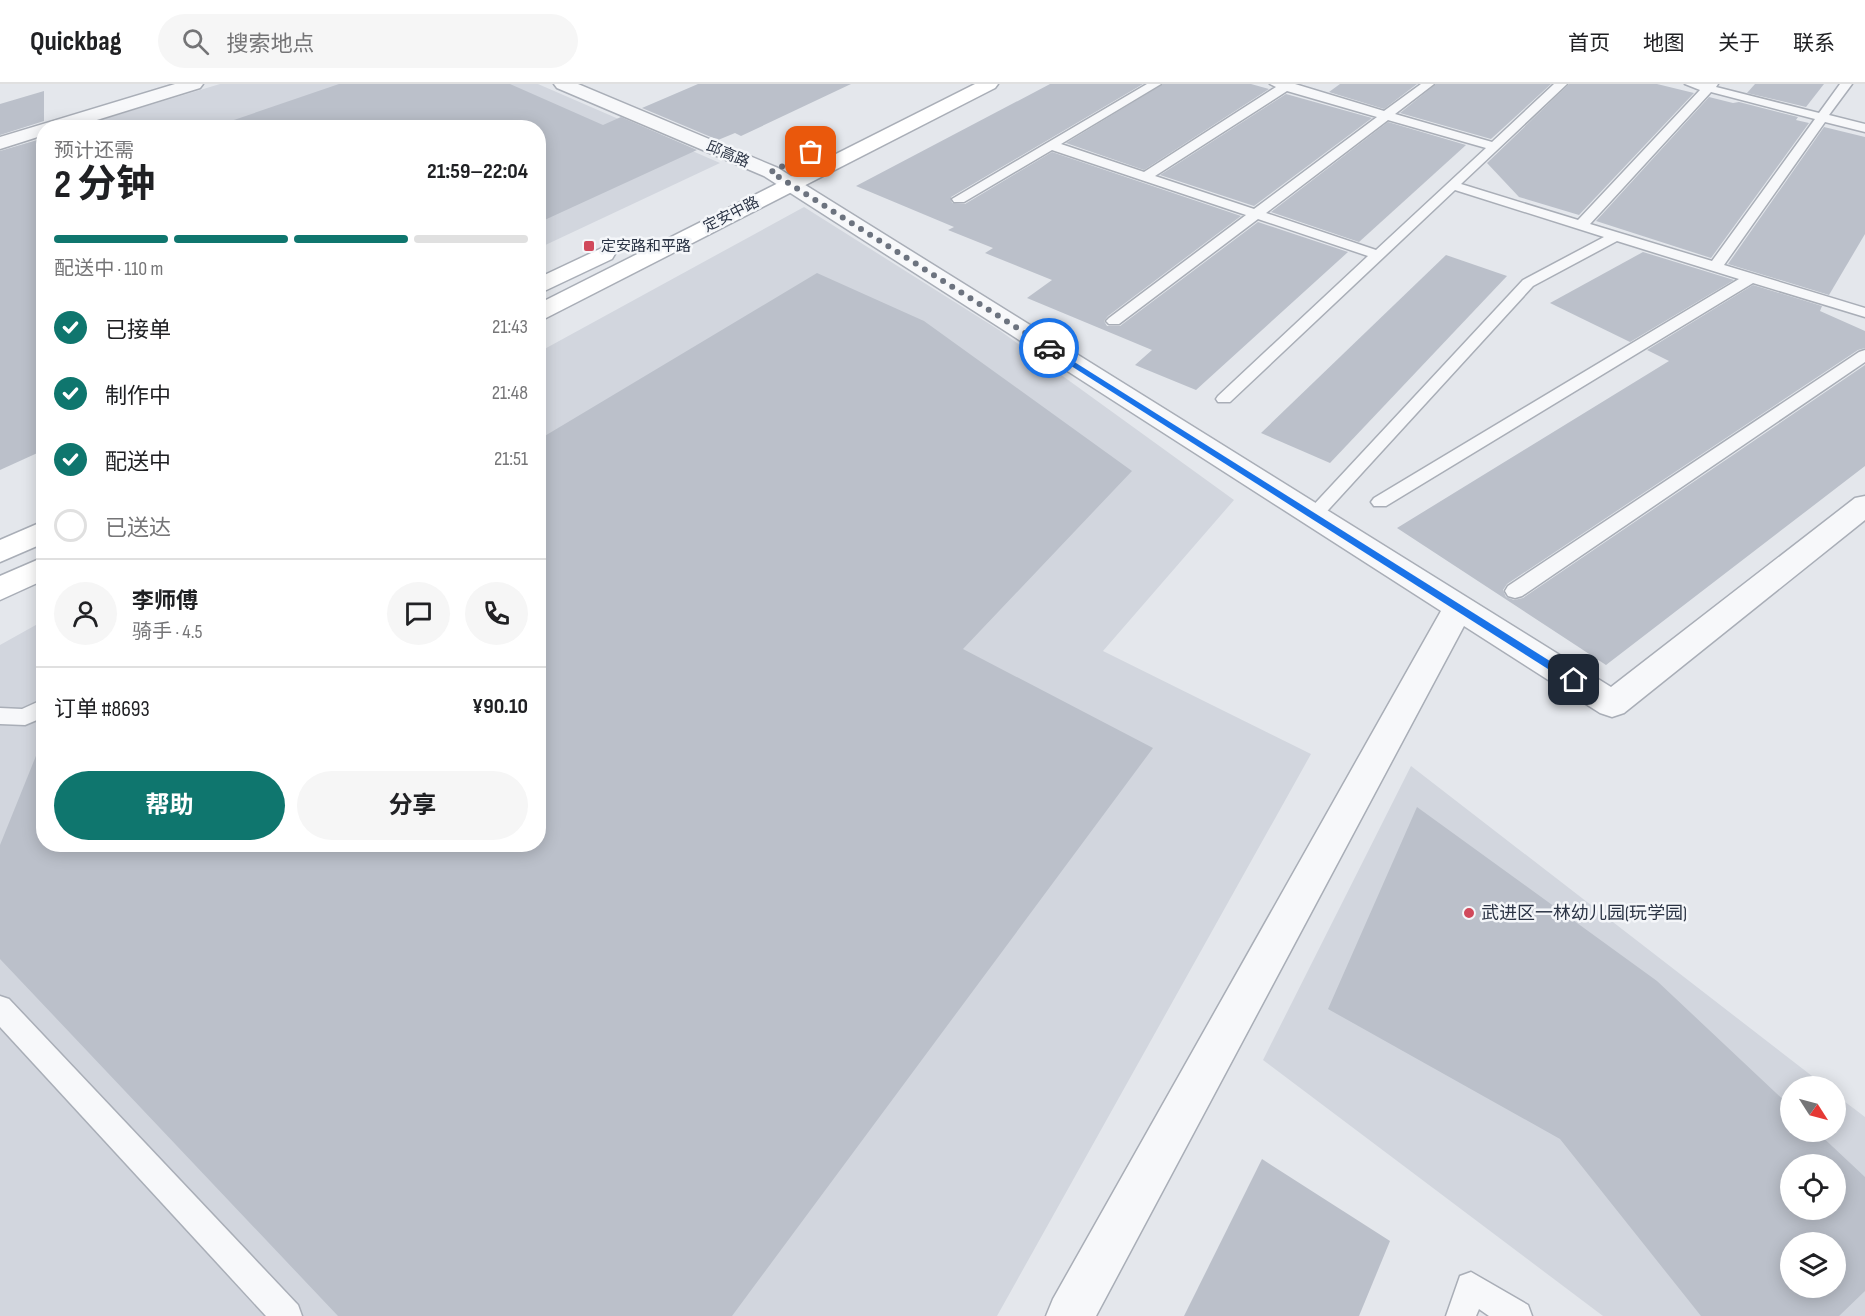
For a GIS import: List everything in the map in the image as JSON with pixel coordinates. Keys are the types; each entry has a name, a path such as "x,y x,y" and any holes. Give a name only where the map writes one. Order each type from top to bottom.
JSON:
{"main road":[{"path":"898,110 951,84"},
{"name":"定安中路","path":"546,308 784,173 989,84"},
{"name":"定安中路","path":"750,182 784,173"},
{"path":"546,283 626,243"},
{"path":"0,552 36,535"},
{"path":"0,589 36,571"}],"street":[{"path":"76,120 194,84"},
{"name":"邱高路","path":"563,84 784,173 1313,516 1612,704 1865,506"},
{"path":"0,142 36,131"},
{"path":"1070,1316 1458,608"}],"lane":[{"path":"958,199 1155,84"},
{"path":"1113,321 1428,84"},
{"path":"1224,399 1561,84"},
{"path":"1690,84 1710,86 1865,128"},
{"path":"1715,267 1846,84"},
{"path":"1145,177 1283,85 1493,146"},
{"path":"1581,225 1710,86"},
{"path":"1050,145 1378,255"},
{"path":"1451,185 1751,278 1864,310"},
{"path":"1313,516 1528,283 1616,236"},
{"path":"1380,502 1751,278"},
{"path":"1515,591 1865,355"},
{"path":"0,716 25,717 36,711"},
{"path":"0,1008 287,1316"},
{"path":"1461,1316 1471,1287 1517,1316"}],"shaded area":[{"path":"220,84 538,84 720,163 546,245 546,120 101,120"},
{"path":"804,207 999,330 1234,500 1103,651 1311,754 997,1316 0,1316 0,645 36,625 36,852 546,852 546,348"},
{"name":"武进区一林幼儿园(玩学园)","path":"1411,766 1812,1076 1780,1076 1780,1142 1846,1142 1846,1103 1865,1117 1865,1316 1603,1316 1263,1060"}],"building":[{"path":"339,84 510,84 603,125 621,117 697,150 546,219 546,120 234,120"},
{"path":"698,84 851,84 741,136 735,133 718,140 642,108"},
{"path":"1050,84 1143,84 951,197 952,203 965,204 1052,152 1241,216 1108,316 1104,321 1107,326 1120,326 1258,222 1348,252 1196,390 1135,365 1152,350 1027,298 1052,280 985,253 993,248 948,230 954,227 856,186"},
{"path":"1163,84 1251,84 1269,89 1144,170 1066,143"},
{"path":"1340,84 1417,84 1384,109 1329,92"},
{"path":"1436,84 1551,84 1491,139 1400,113"},
{"path":"1569,84 1657,84 1694,93 1579,215 1519,197 1487,163"},
{"path":"1755,84 1824,84 1806,107 1747,93"},
{"path":"44,91 44,120 36,120 36,124 0,135 0,104"},
{"path":"1286,94 1372,118 1254,206 1160,175"},
{"path":"1709,97 1798,117 1796,120 1809,123 1711,258 1596,221"},
{"path":"1388,122 1466,145 1359,242 1271,212"},
{"path":"1824,127 1865,137 1865,234 1829,295 1728,264"},
{"path":"36,140 36,454 0,470 0,151"},
{"path":"1643,252 1734,280 1630,342 1550,303"},
{"path":"1446,255 1507,276 1330,463 1261,433"},
{"path":"817,273 924,321 1132,471 963,649 1153,748 732,1316 338,1316 0,959 0,845 36,756 36,852 546,852 546,435"},
{"path":"1753,285 1822,306 1820,311 1865,331 1865,348 1858,350 1507,584 1503,590 1506,597 1514,600 1523,598 1865,365 1865,466 1606,665 1397,528 1669,361 1647,350"},
{"name":"武进区一林幼儿园(玩学园)","path":"1417,807 1657,981 1780,1097 1780,1142 1828,1142 1840,1154 1780,1154 1780,1220 1846,1220 1846,1159 1865,1177 1865,1291 1839,1316 1701,1316 1560,1139 1328,1009"},
{"path":"1262,1159 1390,1241 1359,1316 1184,1316"}],"way so far":[{"path":"811,152 771,172 1049,348"}],"place":[{"name":"定安路和平路","path":"589,246"},
{"name":"武进区一林幼儿园(玩学园)","path":"1469,913"}],"route":[{"path":"1049,348 1574,680"}]}
